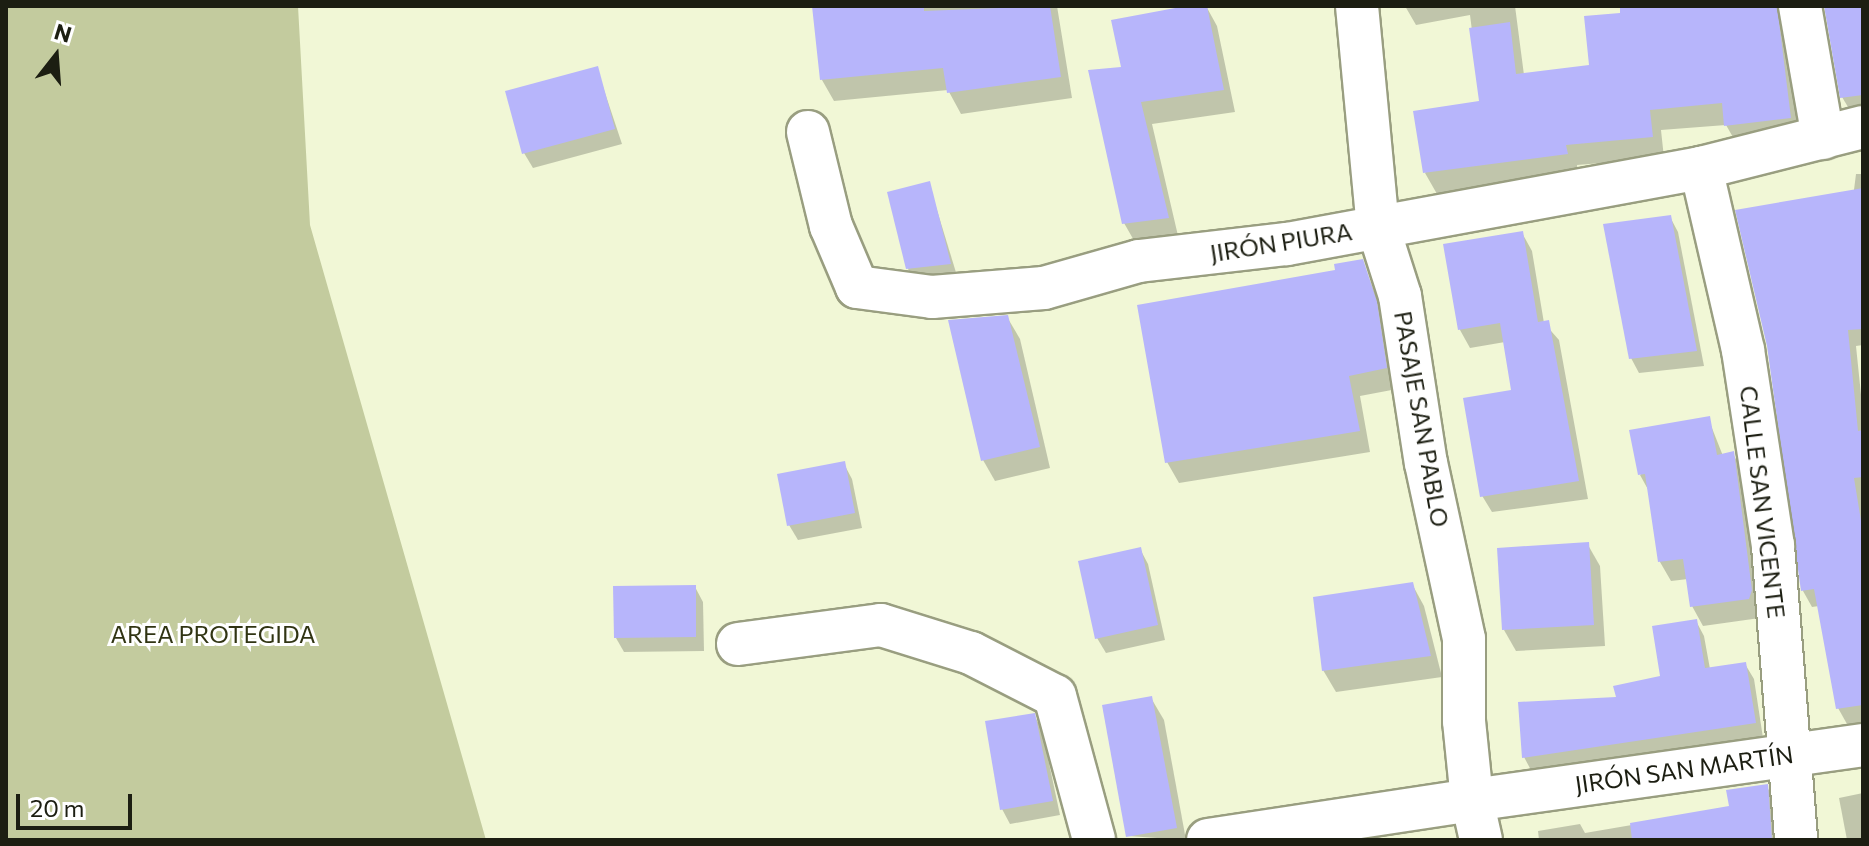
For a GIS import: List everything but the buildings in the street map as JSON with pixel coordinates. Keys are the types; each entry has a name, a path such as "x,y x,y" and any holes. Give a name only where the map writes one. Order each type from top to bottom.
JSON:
{"street":[{"name":"PASAJE SAN PABLO","path":"1357,6 1378,227 1400,296 1426,463 1464,639 1464,721 1486,812"},
{"path":"1800,6 1823,138"},
{"name":"JIRÓN PIURA","path":"808,132 831,226 857,287 932,297 1044,288 1139,261 1378,227 1701,168 1863,127"},
{"name":"CALLE SAN VICENTE","path":"1701,168 1745,365 1773,546 1796,840"},
{"path":"738,644 881,625 971,653 1055,696 1094,840"},
{"name":"JIRÓN SAN MARTÍN","path":"1208,840 1486,812 1791,753 1863,745"}],"green space":[{"name":"AREA PROTEGIDA","path":"6,6 298,6 310,225 486,840 6,840"}]}
